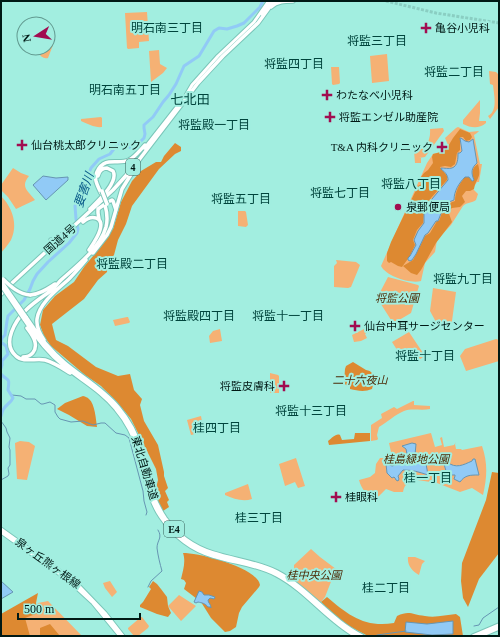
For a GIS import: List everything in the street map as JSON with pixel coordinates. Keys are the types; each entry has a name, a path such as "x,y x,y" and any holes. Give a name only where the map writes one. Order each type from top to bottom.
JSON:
{"highway":[{"name":"国道4号","path":"1,291 57,239 77,224 112,188 185,97 222,54 253,25 270,1"},
{"name":"国道4号","path":"1,294 113,190 198,83 223,56 255,27 274,1"},
{"path":"265,13 268,12 276,3 293,1"},
{"path":"100,244 109,224 109,216 96,182 97,172 100,167 108,162 124,162 130,159 156,134"},
{"path":"55,354 40,332 37,324 38,314 43,305 58,288 77,271 107,235 116,212 122,189 152,142"},
{"path":"90,209 107,190 114,179 113,171 110,169 103,169 99,173 98,180 101,192"},
{"path":"84,260 100,230 98,209 112,200 114,202 116,212"},
{"path":"104,397 54,363 41,359 21,359 14,354 11,348 11,336 19,318 27,309 54,288 84,260 98,242 106,228 106,205"},
{"path":"77,224 90,217 95,217 99,220"},
{"path":"2,279 20,293 30,295 45,291 62,280"},
{"name":"東北自動車道","path":"2,279 24,319 40,342 53,356 104,397 119,412 130,429 139,452 153,503 162,519 174,533 192,547 208,554 254,566 277,575 292,584 334,620 356,636"},
{"path":"1,285 15,306 24,319 36,344 33,353 28,357 24,357 18,355 12,346 12,339 16,328 26,313 30,309 58,288"},
{"name":"東北自動車道","path":"24,319 55,354 100,390 123,414 132,427 139,444 150,487 157,504 167,521 176,531 193,544 209,552 260,565 278,573 302,589 338,620 362,636"},
{"path":"473,636 496,628"},
{"path":"480,636 496,628"}],"main road":[{"path":"185,97 192,85 218,56 254,22 270,1"},
{"name":"泉ヶ丘熊ヶ根線","path":"1,530 68,580 93,603 120,636"},
{"name":"泉ヶ丘熊ヶ根線","path":"1,530 58,569 79,586 105,613 124,636"}],"green space":[{"path":"147,12 149,41 139,42 139,48 128,49 125,13"},
{"path":"159,50 160,64 167,68 151,82 149,51"},
{"path":"387,54 389,81 372,83 370,56"},
{"path":"41,56 49,56 48,58"},
{"path":"331,67 339,67 339,84 332,84"},
{"path":"489,71 496,72 499,75 499,107 490,119 488,116 493,110 495,102 493,85 490,84"},
{"path":"480,100 479,121 486,121 486,123 475,127 463,124 463,120"},
{"path":"101,117 102,127 94,126 81,121 81,119"},
{"path":"458,127 469,132 479,131 474,135 480,164 482,164 479,182 477,182 473,188 478,194 476,200 463,206 451,225 437,240 435,252 425,263 421,281 416,282 393,276 381,266 427,163 433,154 441,152 444,148 446,148 448,145 445,138"},
{"path":"443,128 444,131 425,157 419,158 421,158 421,163 415,163 414,151 422,149 427,144 430,137 430,129"},
{"path":"460,129 470,133 472,137 470,140 466,141 463,137 460,137 460,150 457,153 455,164 451,167 440,167 447,176 447,180 431,198 424,213 423,223 417,230 413,240 415,245 410,256 402,267 391,262 389,263 387,261 387,253 391,242 418,186 422,184 425,185 425,178 421,177 433,163 433,154 441,152 444,148 447,148"},
{"path":"175,143 181,147 181,151 175,154 159,169 132,206 126,224 118,240 114,255 108,262 107,272 98,280 84,299 52,324 56,340 68,346 96,367 118,376 130,374 134,390 142,399 140,405 144,421 158,445 168,488 165,491 169,500 167,502 169,507 163,511 153,492 156,488 158,480 156,469 131,419 101,386 85,375 51,346 44,336 40,325 43,310 55,296 74,282 113,229 121,202 132,181 141,171 156,162 161,162"},
{"path":"478,164 479,175 474,189 466,191 462,196 465,202 460,207 452,208 448,211 452,222 436,243 417,275 411,273 403,266 413,260 425,236 430,233 437,221 439,221 444,209 455,201 458,188 465,177 469,177 472,181 474,180 474,167"},
{"path":"13,168 29,176 26,180 25,186 35,200 16,209 1,190 1,185"},
{"path":"1,196 9,206 13,217 14,228 11,240 1,253"},
{"path":"238,211 246,212 248,225 246,227 238,226"},
{"path":"336,260 356,262 360,265 351,287 334,287 334,266 337,263"},
{"name":"将監公園","path":"388,277 419,286 411,313 394,323 377,298"},
{"path":"433,288 456,292 452,321 449,325 444,323 442,326 436,322 430,311"},
{"path":"128,317 129,323 115,326 113,320"},
{"path":"366,328 368,332 365,334 367,338 354,342 352,335"},
{"path":"220,329 222,341 210,343 209,336 213,331"},
{"path":"409,332 425,356 417,361 413,355 404,361 392,342"},
{"path":"496,339 499,340 499,361 466,371 460,356 465,349"},
{"name":"二十六夜山","path":"353,362 371,372 374,380 372,389 364,391 353,390 350,389 350,386 344,383 346,366"},
{"path":"270,373 279,376 279,393 270,393"},
{"path":"83,396 88,398 93,404 97,427 87,426 57,409 65,403"},
{"path":"413,401 414,405 430,406 430,409 407,410 401,412 379,427 377,435 378,439 371,441 371,425 382,418 381,414 394,407 397,409"},
{"path":"201,416 204,432 191,435 187,420"},
{"path":"355,433 370,433 370,441 329,445 328,441 336,435 340,435 342,440 354,439"},
{"name":"桂島緑地公園","path":"431,433 435,447 442,445 440,438 442,437 444,447 454,445 456,442 456,449 462,450 482,446 486,470 483,495 472,488 460,492 437,483 411,479 411,481 404,488 403,492 394,492 386,489 374,501 369,497 359,480 370,477 375,473 376,464 380,458 392,458 393,453 391,452 389,443"},
{"path":"20,441 29,442 35,446 27,480 17,479 15,443"},
{"path":"296,458 305,486 298,488 295,482 285,486 279,464"},
{"path":"492,472 499,473 499,553 479,579 468,607 463,598 461,581 462,563 486,500"},
{"path":"248,484 252,499 238,500 225,495 225,493"},
{"name":"桂中央公園","path":"311,549 336,569 325,597 321,602 290,579 294,573 294,565"},
{"path":"183,553 201,555 226,562 249,572 256,578 260,585 242,607 236,627 230,631 225,632 211,618 201,602 184,589 186,583 181,579 184,563"},
{"path":"408,557 415,557 425,561 422,564 419,575 410,568"},
{"path":"110,581 117,592 112,597 103,583"},
{"path":"153,581 167,597 168,606 171,613 168,617 140,607 151,589 149,587"},
{"path":"38,593 36,603 37,608 41,612 25,618 30,636 1,636 1,614"},
{"path":"179,595 196,606 181,621 168,606"},
{"path":"327,597 358,619 374,624 394,623 397,616 405,613 433,617 456,614 460,617 463,636 368,636 349,626 321,602"},
{"path":"48,601 82,636 1,636 1,631 35,611 38,603"},
{"path":"141,617 149,626 138,636 134,636 128,628"},
{"path":"50,624 60,636 40,636 40,628"}],"water":[{"path":"460,138 469,142 473,139 477,163 472,171 474,180 472,181 469,177 465,177 457,187 454,200 449,202 442,211 438,221 436,221 425,235 416,254 410,261 408,258 416,245 414,240 424,223 424,214 427,211 427,207 448,180 447,175 441,168 454,167 457,162 458,153 462,151"},
{"path":"43,176 56,178 68,177 68,180 46,200 33,185"},
{"path":"412,443 416,444 416,457 425,458 428,475 416,471 403,470 398,476 398,481 387,473 386,464 392,466 399,464 407,454 406,449 402,446"},
{"path":"475,459 479,475 468,476 460,482 454,479 455,475 448,478 444,464 447,462 460,466 472,461"},
{"path":"1,581 13,592 1,599"},
{"path":"199,591 204,595 215,597 214,599 210,598 208,600 211,608 203,603 194,602"},
{"path":"453,621 453,634 432,635 405,632 406,622 427,624"}],"waterway":[{"name":"要害川","path":"1,368 2,361 8,354 6,346 1,342 5,335 8,316 24,300 37,274 69,243 77,233 78,229 75,206 86,191 88,175 91,168 99,159 110,154 120,143 123,143 131,148 137,145 144,138 144,125 153,117 169,95 184,66 199,56 214,31 219,28 227,29 244,23 260,7 263,1"},
{"name":"要害川","path":"1,374 9,381 8,390 13,398 4,408 1,416"},
{"path":"12,395 21,396 26,399 35,399 41,404 50,402 55,405 55,412 60,419 71,422 83,421 93,425 105,423 116,433 125,435 129,438 143,491 147,512 146,515"},
{"path":"1,421 10,438 9,474 1,480"},
{"path":"148,587 151,581 162,571 157,548 160,537 158,530"},
{"path":"474,626 479,625 483,618 499,607"},
{"path":"377,635 406,631"}],"tunnel":[{"path":"386,1 436,13 499,23"}],"place":[{"name":"亀谷小児科","path":"426,28"},
{"name":"わたなべ小児科","path":"327,95"},
{"name":"将監エンゼル助産院","path":"330,117"},
{"name":"仙台桃太郎クリニック","path":"22,145"},
{"name":"T&A 内科クリニック","path":"442,147"},
{"name":"泉郵便局","path":"398,207"},
{"name":"仙台中耳サージセンター","path":"355,326"},
{"name":"将監皮膚科","path":"284,386"},
{"name":"桂眼科","path":"336,497"}],"district":[{"name":"明石南三丁目","path":"167,28"},
{"name":"将監三丁目","path":"377,41"},
{"name":"将監四丁目","path":"294,64"},
{"name":"将監二丁目","path":"454,72"},
{"name":"明石南五丁目","path":"125,90"},
{"name":"七北田","path":"190,99"},
{"name":"将監殿一丁目","path":"214,125"},
{"name":"将監八丁目","path":"411,184"},
{"name":"将監七丁目","path":"340,193"},
{"name":"将監五丁目","path":"241,199"},
{"name":"将監殿二丁目","path":"132,264"},
{"name":"将監九丁目","path":"463,279"},
{"name":"将監殿四丁目","path":"199,316"},
{"name":"将監十一丁目","path":"288,316"},
{"name":"将監十丁目","path":"425,356"},
{"name":"将監十三丁目","path":"311,411"},
{"name":"桂四丁目","path":"217,428"},
{"name":"桂一丁目","path":"428,478"},
{"name":"桂三丁目","path":"259,518"},
{"name":"桂二丁目","path":"386,588"}]}
